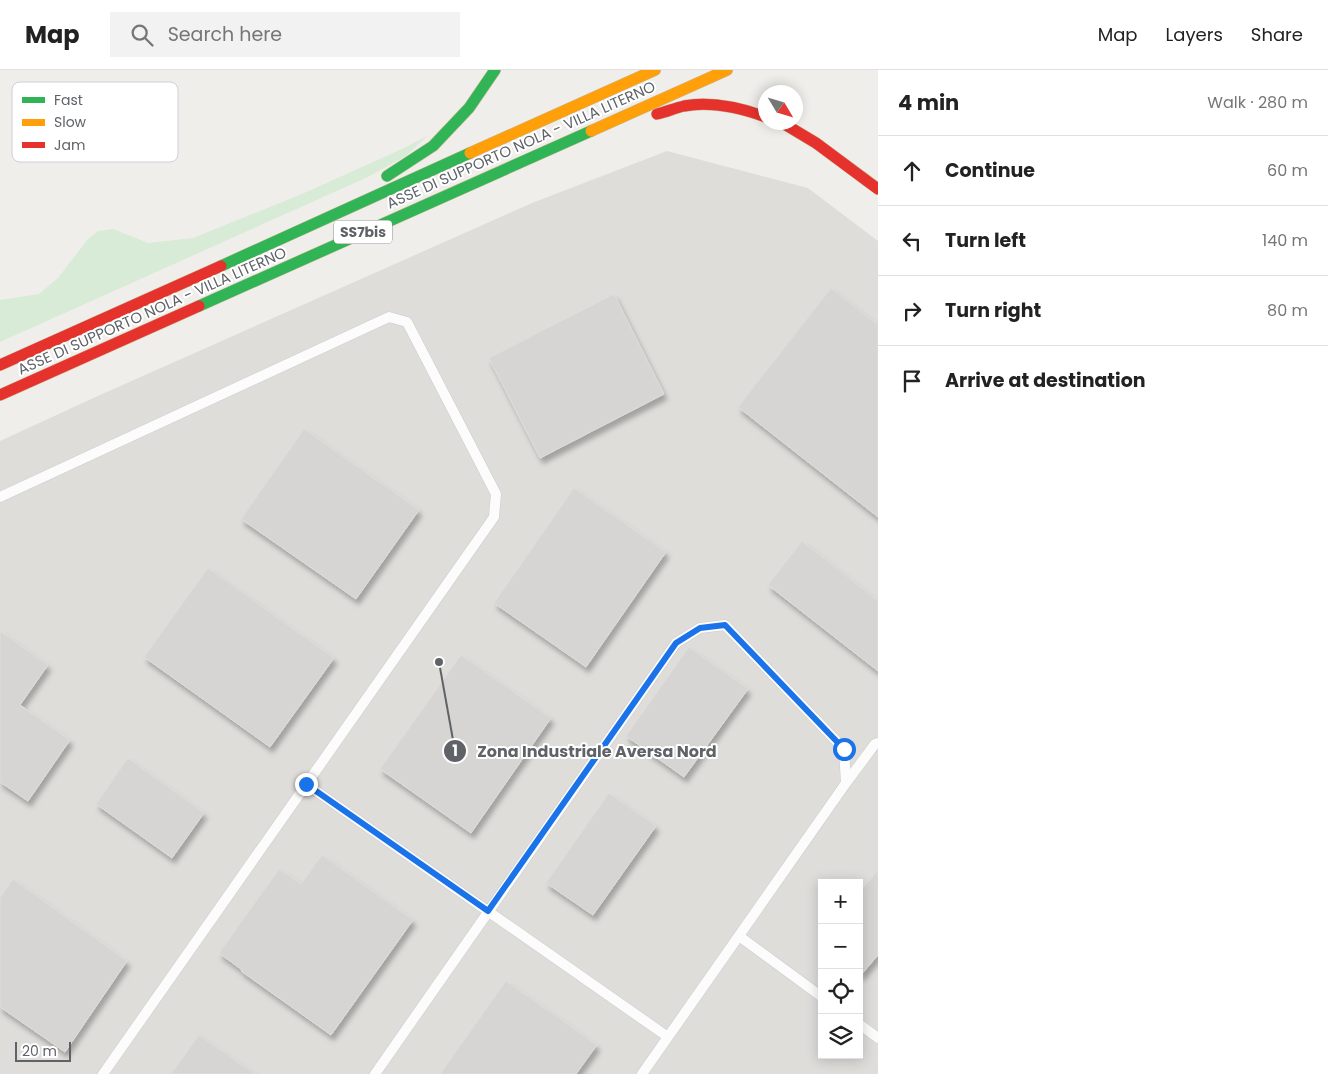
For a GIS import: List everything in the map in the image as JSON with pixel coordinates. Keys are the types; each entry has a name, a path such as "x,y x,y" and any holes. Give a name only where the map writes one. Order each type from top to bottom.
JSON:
{"highway":[{"path":"314,224 433,146 469,108 495,70"},
{"name":"ASSE DI SUPPORTO NOLA - VILLA LITERNO","path":"0,364 655,70"},
{"name":"ASSE DI SUPPORTO NOLA - VILLA LITERNO","path":"0,395 726,70"},
{"path":"459,190 649,117 683,106 718,106 758,114"},
{"path":"794,130 878,189"}],"lane":[{"path":"0,497 389,317 407,322 496,494 494,517 103,1074"},
{"path":"374,1074 676,643 700,628 725,625 844,749 846,783"},
{"path":"642,1074 846,783 875,744 878,743"},
{"path":"306,784 668,1037"},
{"path":"739,936 818,994"},
{"path":"863,1027 878,1038"}],"shaded area":[{"path":"667,151 808,188 878,241 878,1074 0,1074 0,441 532,203"}],"green space":[{"path":"427,136 406,156 368,177 0,342 0,300 39,294 58,278 88,239 98,231 113,229 148,243 193,238 302,194"}],"building":[{"path":"831,288 878,325 878,517 738,407"},
{"path":"614,294 664,394 540,458 489,358"},
{"path":"304,429 419,510 356,599 241,519"},
{"path":"574,488 666,552 586,667 494,603"},
{"path":"802,541 878,601 878,671 768,585"},
{"path":"208,568 334,658 270,747 144,657"},
{"path":"0,631 48,665 20,705 70,740 28,801 0,782"},
{"path":"689,647 748,689 684,777 626,736"},
{"path":"461,655 551,718 471,833 380,769"},
{"path":"128,758 204,813 172,858 96,804"},
{"path":"609,793 656,826 593,915 546,883"},
{"path":"322,855 413,920 331,1035 241,971 219,953 279,869 301,884"},
{"path":"878,870 878,955 863,973 863,924 863,888"},
{"path":"13,879 127,961 65,1052 0,1007 0,898"},
{"path":"506,981 597,1045 576,1074 440,1074"},
{"path":"199,1035 255,1074 171,1074"}],"traffic: fast":[{"path":"387,176 433,146 469,108 495,70"},
{"path":"199,306 591,131"},
{"path":"221,266 470,153"}],"traffic: slow":[{"path":"470,153 655,70"},
{"path":"591,131 727,70"}],"traffic: jam":[{"path":"657,114 684,106 705,104 736,108 758,115"},
{"path":"794,130 816,143 878,189"},
{"path":"0,365 221,266"},
{"path":"0,395 199,306"}],"place":[{"name":"Zona Industriale Aversa Nord","path":"439,662"}],"route":[{"path":"306,784 488,911 676,643 700,628 725,625 742,640 844,749"}]}
